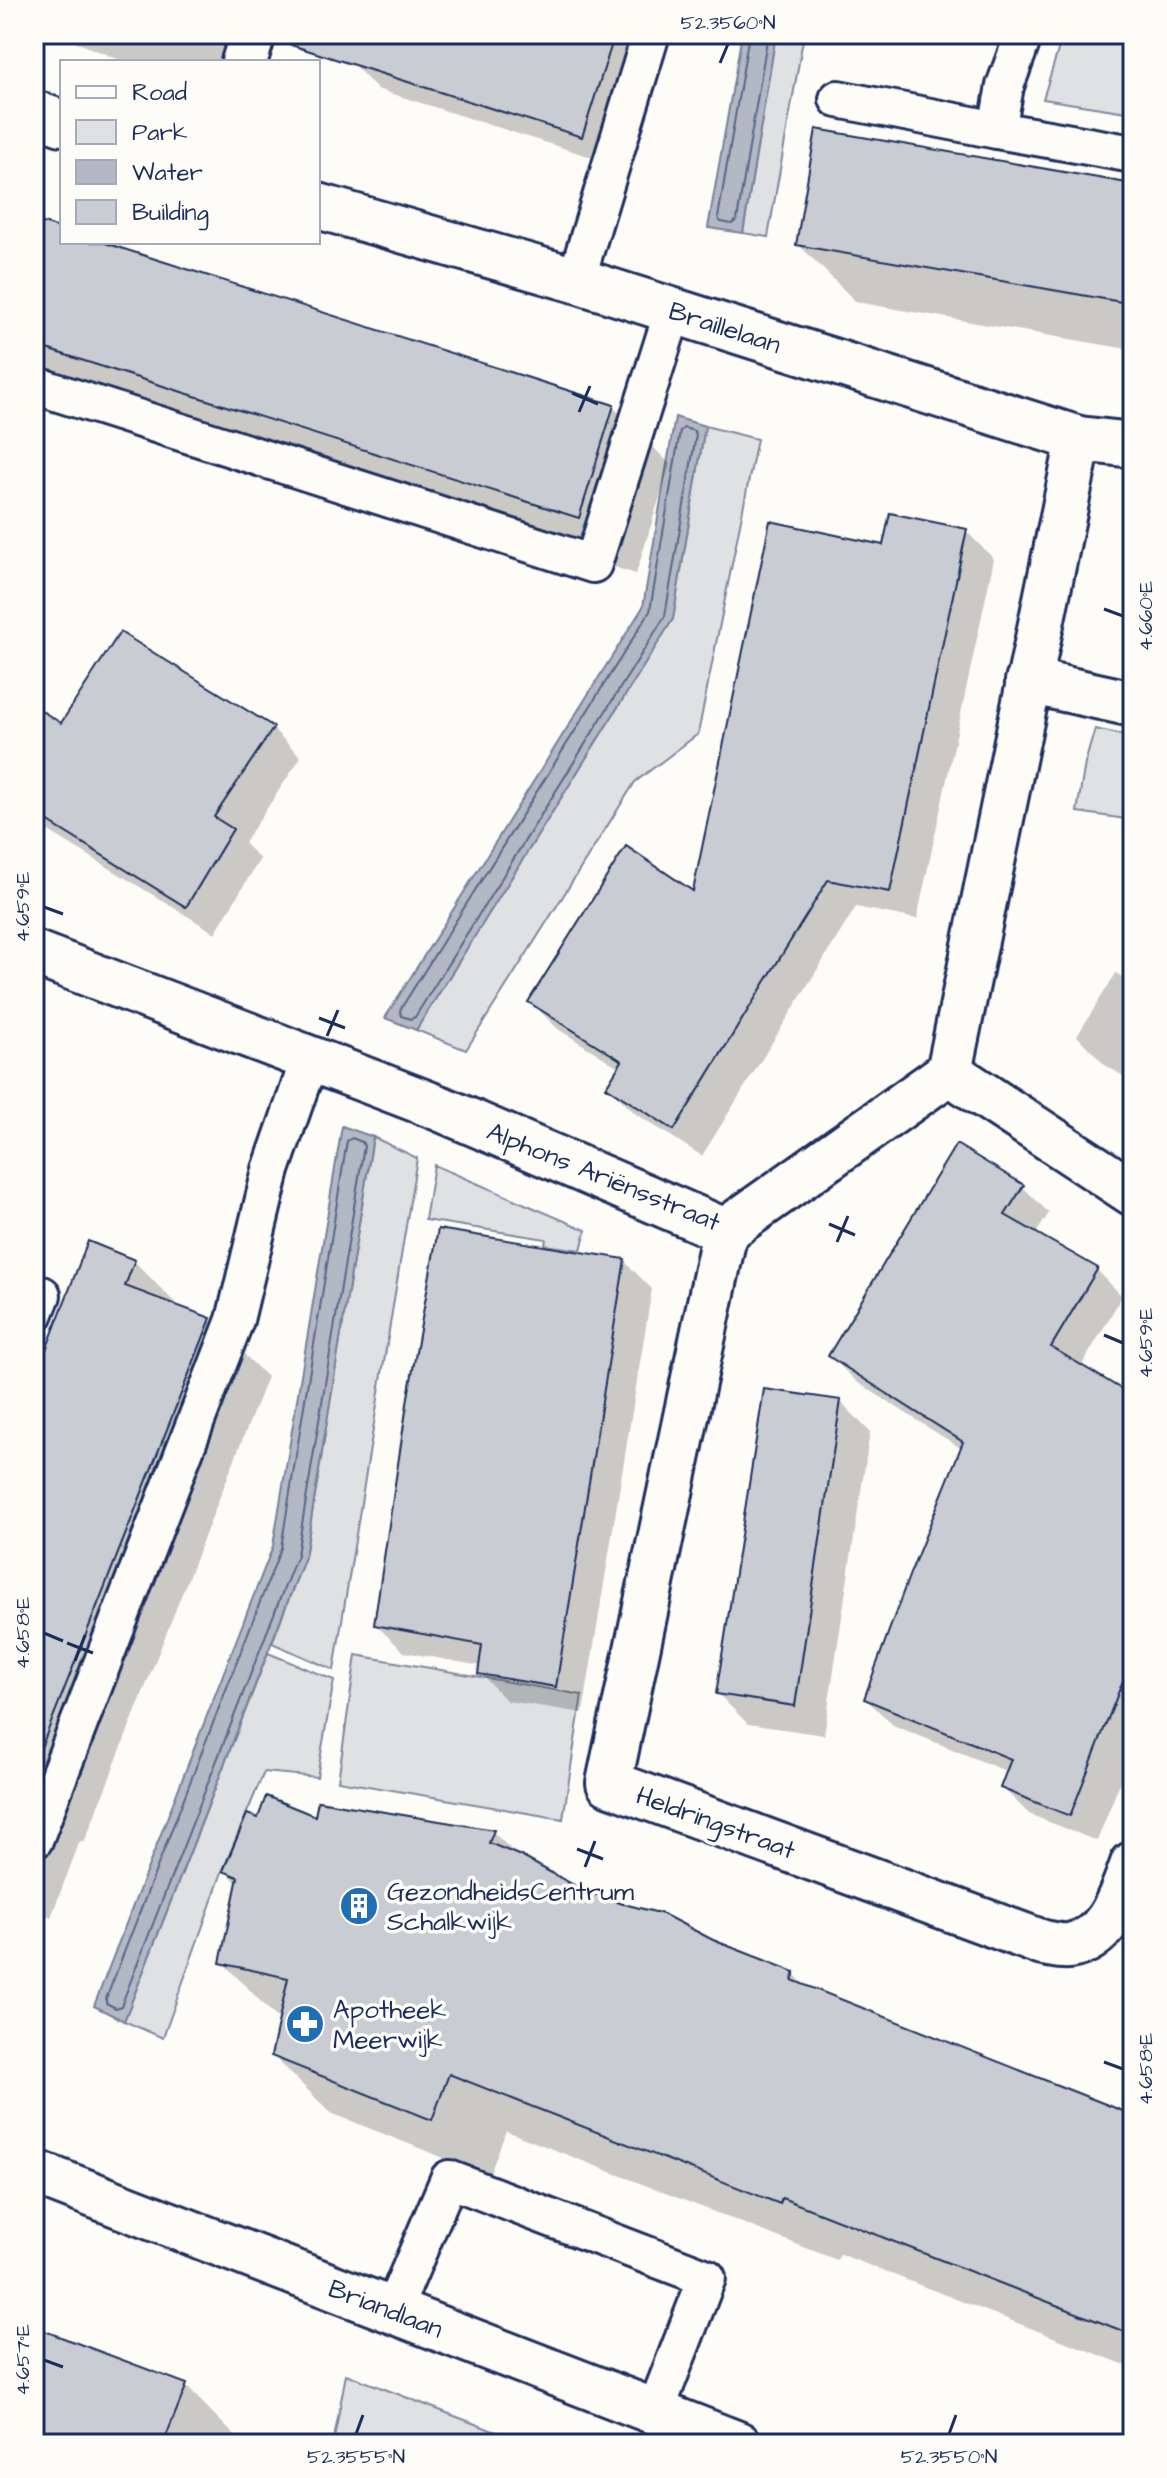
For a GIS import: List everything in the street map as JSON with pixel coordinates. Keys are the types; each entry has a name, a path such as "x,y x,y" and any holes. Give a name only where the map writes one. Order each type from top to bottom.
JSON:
{"street":[{"path":"245,60 253,34"},
{"path":"34,113 60,122"},
{"name":"Braillelaan","path":"320,207 576,280 1079,439 1133,445"},
{"path":"1079,439 949,1072 1133,1193"},
{"path":"1028,681 1133,704"},
{"name":"Alphons Ariënsstraat","path":"34,953 439,1108 725,1231 949,1072"},
{"name":"Heldringstraat","path":"725,1231 609,1783 1043,1943 1068,1947 1088,1939 1104,1927 1116,1908 1133,1864"},
{"name":"Briandlaan","path":"34,2172 738,2444"}],"lane":[{"path":"576,280 651,34"},
{"path":"997,130 1005,86 1024,34"},
{"path":"838,99 1133,154"},
{"path":"34,385 593,564 673,311"},
{"path":"34,1840 235,1320 271,1170 310,1058"},
{"path":"393,2310 449,2179 707,2278 655,2412"}],"green space":[{"path":"776,34 804,34 768,237 743,233"},
{"path":"1063,34 1133,34 1133,113 1043,99"},
{"path":"705,426 757,439 698,734 635,782 466,1050 416,1030 673,619"},
{"path":"1095,729 1133,737 1133,820 1077,812 1085,763"},
{"path":"373,1137 417,1158 334,1670 272,1643 305,1557"},
{"path":"434,1165 586,1230 581,1250 545,1245 546,1239 425,1220"},
{"path":"268,1653 334,1680 317,1777 264,1772 222,1872 163,2038 124,2021"},
{"path":"356,1655 582,1695 563,1819 338,1781"},
{"path":"346,2374 527,2444 333,2444"}],"water":[{"path":"742,34 776,34 743,233 708,228"},
{"path":"675,417 705,426 673,619 416,1030 385,1018 643,607"},
{"path":"342,1126 373,1137 305,1557 124,2021 94,2006 273,1546"}],"building":[{"path":"293,34 615,34 582,137 291,45"},
{"path":"816,129 1133,184 1133,304 796,245"},
{"path":"34,220 60,228 60,244 108,244 614,405 579,518 34,345"},
{"path":"890,513 967,529 890,892 828,880 674,1130 606,1087 622,1061 528,1002 626,846 693,891 770,521 883,545"},
{"path":"120,632 274,727 214,817 233,829 186,907 34,813 34,706 61,723"},
{"path":"956,1144 1024,1185 1005,1215 1098,1268 1051,1347 1133,1396 1133,1655 1070,1816 1000,1788 1011,1759 864,1699 963,1442 828,1356"},
{"path":"438,1229 625,1259 556,1687 478,1674 482,1645 374,1625 408,1397"},
{"path":"88,1241 135,1260 125,1286 211,1318 37,1758 34,1758 34,1381"},
{"path":"764,1389 841,1400 795,1706 716,1694"},
{"path":"266,1796 315,1816 318,1801 494,1830 489,1843 521,1856 579,1888 616,1902 663,1914 713,1940 795,1972 792,1980 1133,2115 1133,2335 782,2198 780,2204 449,2074 432,2120 271,2056 288,1978 220,1963 238,1877 223,1871 247,1814 258,1818"},
{"path":"34,2327 187,2384 163,2444 34,2444"}],"place":[{"name":"GezondheidsCentrum Schalkwijk","path":"359,1906"},
{"name":"Apotheek Meerwijk","path":"305,2024"}]}
